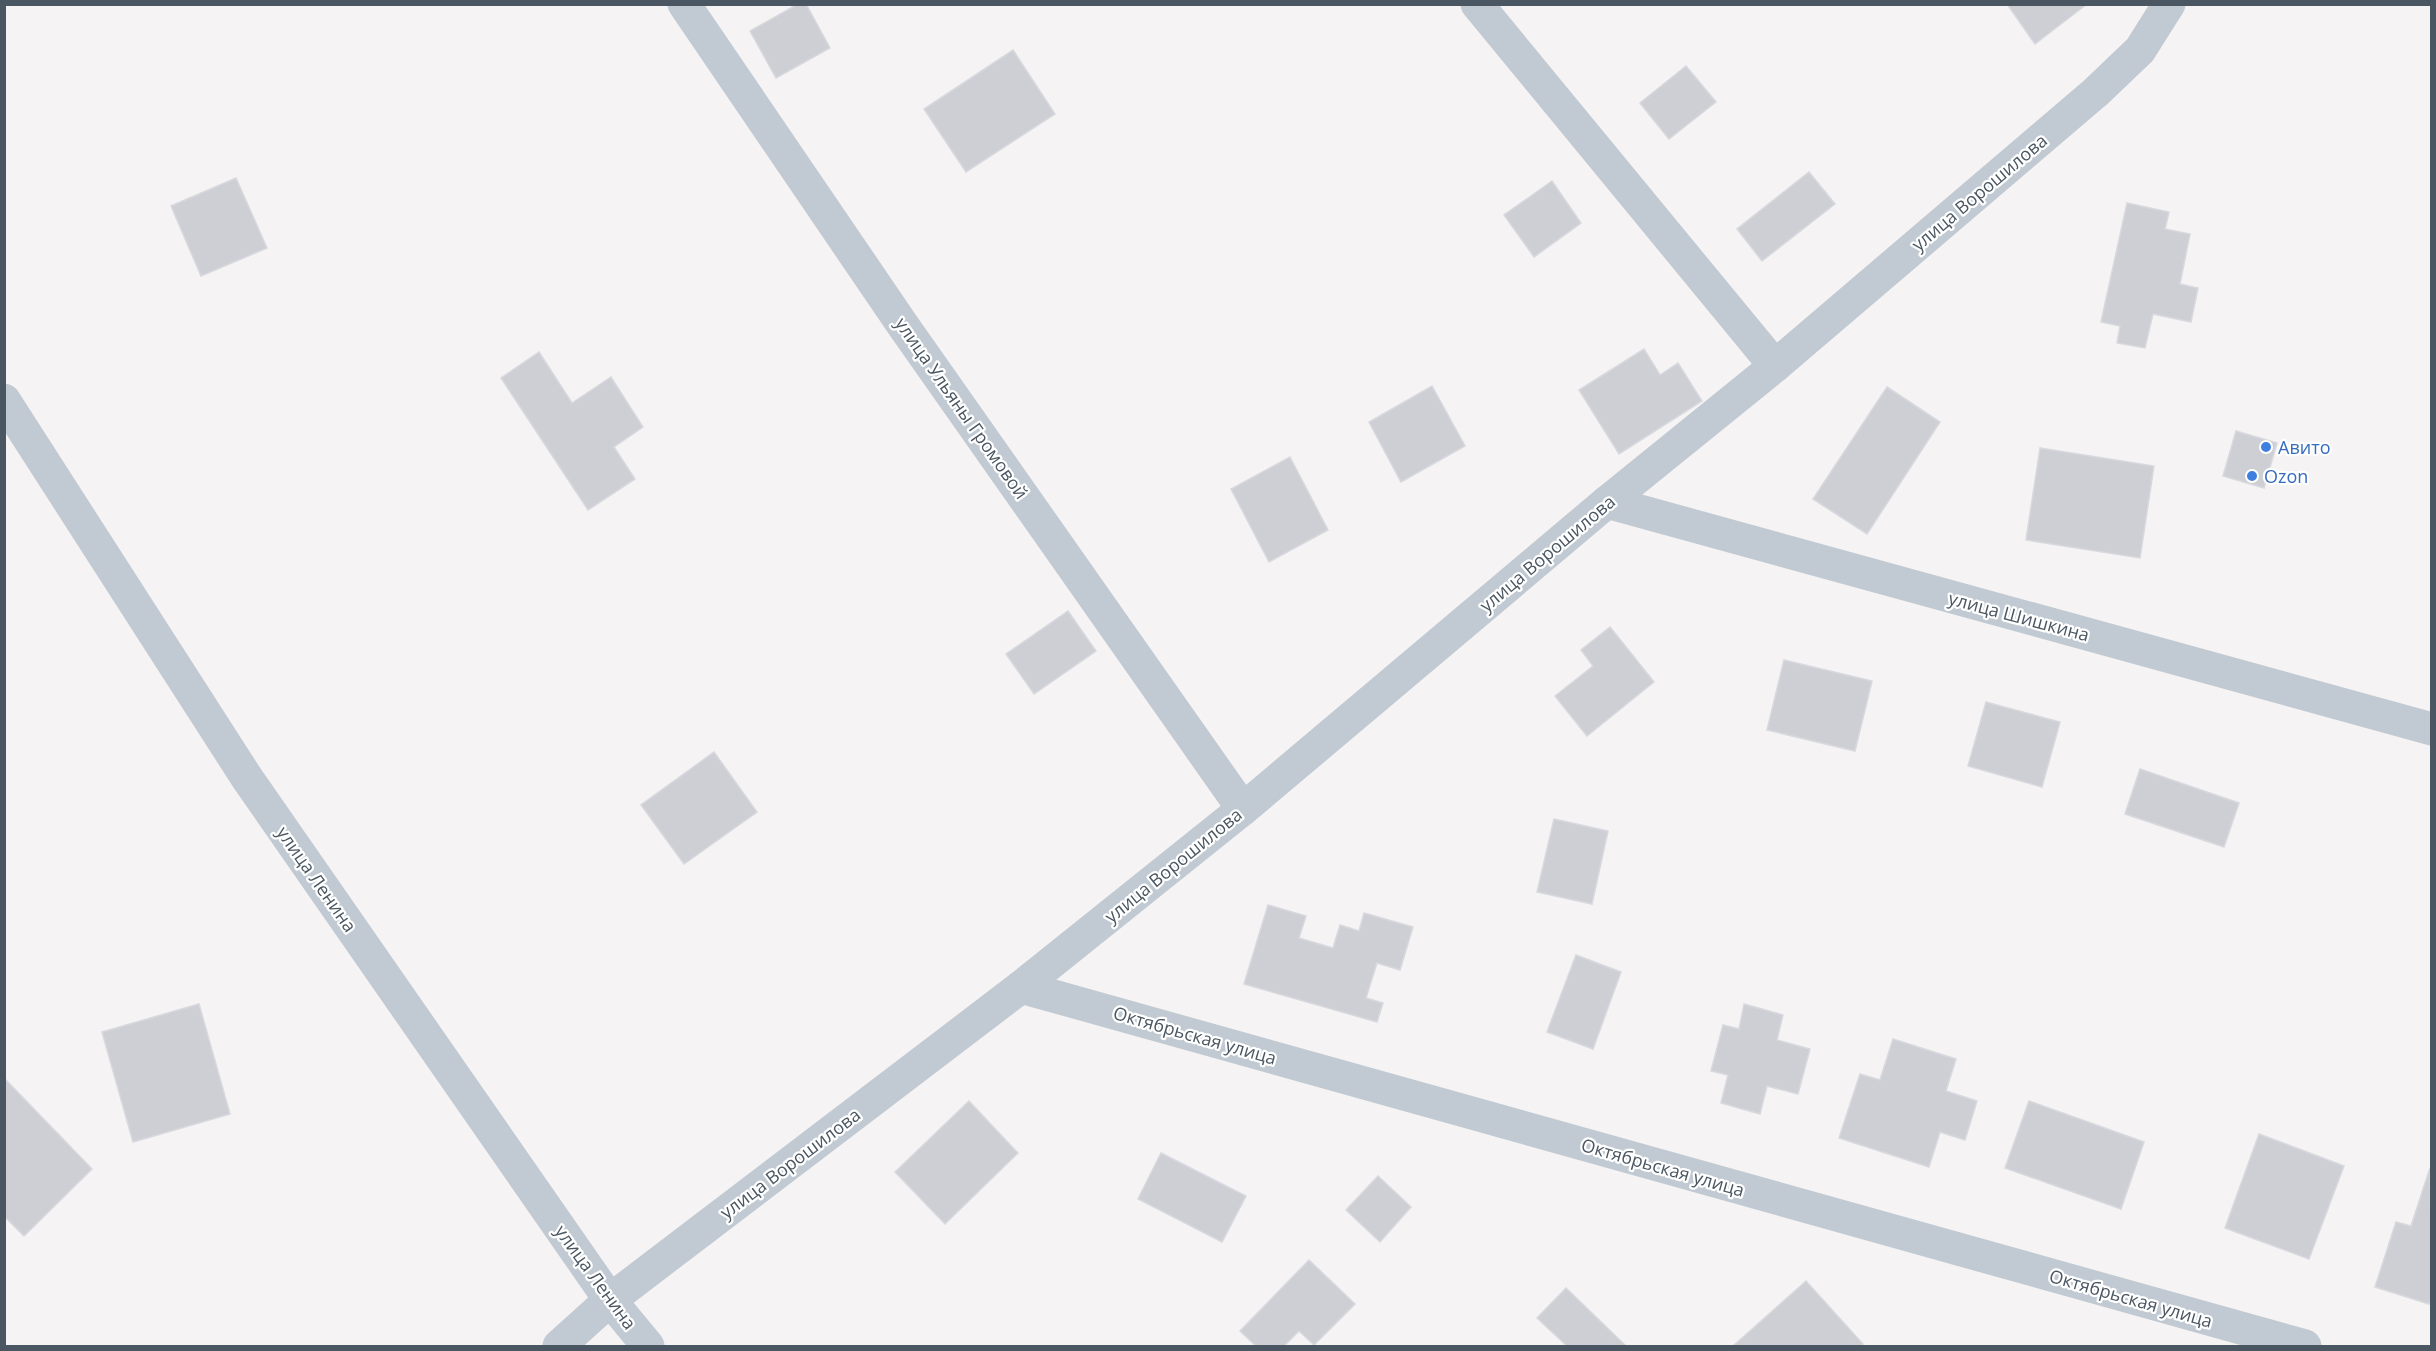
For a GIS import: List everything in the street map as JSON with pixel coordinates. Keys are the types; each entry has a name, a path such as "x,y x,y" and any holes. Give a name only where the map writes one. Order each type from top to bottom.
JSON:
{"street":[{"name":"улица Ульяны Громовой","path":"684,4 909,333 1244,809"},
{"path":"1477,4 1775,366"},
{"name":"улица Ворошилова","path":"559,1347 610,1300 1021,987 1244,809 1607,502 1775,366 2096,92 2140,50 2169,4"},
{"name":"улица Ленина","path":"4,400 247,778 610,1300 648,1347"},
{"name":"улица Шишкина","path":"1607,502 2432,729"},
{"name":"Октябрьская улица","path":"1021,987 2305,1347"}],"building":[{"path":"798,4 806,4 830,48 776,78 750,31"},
{"path":"2007,4 2087,4 2035,44"},
{"path":"1013,50 1055,114 966,172 924,109"},
{"path":"1686,66 1716,102 1669,139 1640,103"},
{"path":"1809,172 1835,204 1762,261 1737,229"},
{"path":"236,178 267,248 201,276 171,206"},
{"path":"1552,181 1581,223 1534,257 1504,215"},
{"path":"2127,203 2169,212 2165,229 2190,234 2180,284 2198,288 2191,322 2153,314 2145,348 2117,343 2120,326 2101,322"},
{"path":"1644,349 1660,375 1678,363 1702,401 1619,454 1579,390"},
{"path":"539,352 572,403 611,377 643,427 614,447 635,479 588,510 501,378"},
{"path":"1432,386 1465,446 1401,482 1369,422"},
{"path":"1887,387 1940,422 1867,534 1813,499"},
{"path":"2236,431 2277,443 2264,488 2223,476"},
{"path":"2040,448 2154,466 2140,558 2026,540"},
{"path":"1290,457 1328,530 1269,562 1231,489"},
{"path":"1068,611 1096,651 1034,694 1006,654"},
{"path":"1610,627 1654,682 1587,736 1555,696 1593,666 1581,650"},
{"path":"1784,660 1872,681 1855,751 1767,730"},
{"path":"1986,702 2060,722 2042,787 1968,766"},
{"path":"714,752 757,812 684,864 641,805"},
{"path":"2140,769 2239,803 2224,847 2125,814"},
{"path":"1554,819 1608,831 1592,904 1537,892"},
{"path":"1268,905 1306,916 1299,938 1333,948 1340,925 1359,931 1364,913 1413,927 1400,970 1377,963 1366,998 1383,1003 1377,1022 1244,984"},
{"path":"1576,955 1621,972 1593,1049 1547,1032"},
{"path":"199,1004 230,1114 133,1142 102,1032"},
{"path":"1744,1004 1783,1015 1777,1040 1810,1049 1798,1094 1767,1086 1760,1114 1721,1103 1728,1075 1711,1071 1723,1025 1739,1029"},
{"path":"1893,1039 1956,1059 1946,1091 1977,1101 1965,1140 1940,1132 1929,1167 1839,1138 1860,1074 1880,1080"},
{"path":"5,1079 92,1169 24,1236 4,1216"},
{"path":"969,1101 1018,1153 945,1224 895,1172"},
{"path":"2029,1101 2144,1142 2121,1209 2005,1168"},
{"path":"2259,1134 2344,1166 2309,1259 2225,1228"},
{"path":"1161,1153 1246,1196 1222,1242 1138,1199"},
{"path":"2430,1168 2432,1298 2429,1304 2375,1287 2396,1222 2411,1226"},
{"path":"1378,1176 1411,1207 1380,1242 1346,1210"},
{"path":"1309,1260 1355,1304 1314,1345 1299,1331 1284,1346 1256,1346 1240,1331"},
{"path":"1806,1281 1863,1344 1860,1346 1733,1346"},
{"path":"1566,1288 1626,1346 1567,1346 1537,1318"}],"place":[{"name":"Авито","path":"2266,447"},
{"name":"Ozon","path":"2252,476"}]}
